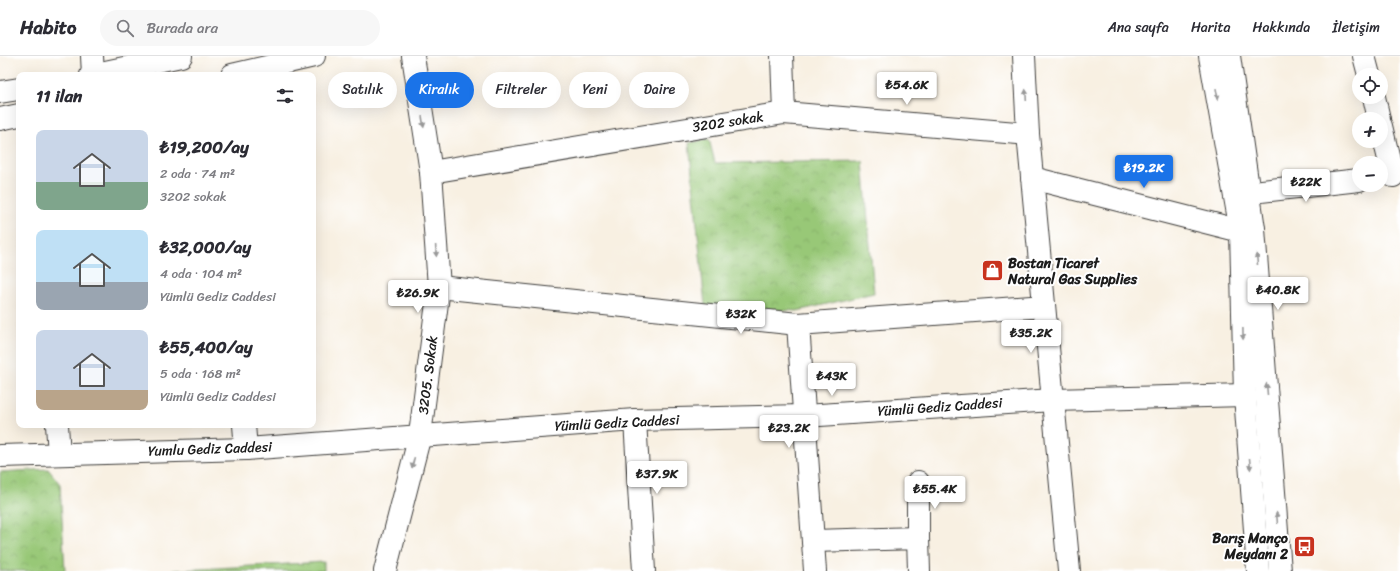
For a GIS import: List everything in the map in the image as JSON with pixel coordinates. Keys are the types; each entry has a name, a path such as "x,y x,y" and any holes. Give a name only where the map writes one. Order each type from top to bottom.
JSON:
{"street":[{"path":"92,56 92,72"},
{"path":"106,72 181,56"},
{"path":"245,72 314,56"},
{"name":"3205. Sokak","path":"385,571 420,435 439,287 431,172 412,56"},
{"path":"782,56 784,113"},
{"path":"1024,56 1028,134 1069,571"},
{"path":"1210,56 1242,193"},
{"path":"1229,56 1242,193 1248,230 1280,571"},
{"path":"1364,56 1367,68"},
{"path":"0,92 16,89"},
{"name":"3202 sokak","path":"431,172 784,113 1028,134"},
{"path":"0,119 16,116"},
{"path":"1385,148 1391,176"},
{"path":"1032,178 1248,230"},
{"path":"1242,193 1352,181"},
{"path":"1248,230 1245,395 1258,571"},
{"path":"439,287 798,324 1044,306"},
{"path":"798,324 815,571"},
{"name":"Yümlü Gediz Caddesi","path":"420,435 635,420 804,416 1053,400 1245,395"},
{"path":"635,420 644,571"},
{"path":"58,428 59,454"},
{"path":"244,428 246,449"},
{"name":"Yumlu Gediz Caddesi","path":"0,456 246,449 420,435"},
{"path":"918,482 919,571"},
{"path":"813,541 918,538"}],"green space":[{"path":"709,139 715,163 863,161 874,293 797,311 705,306 689,143"},
{"path":"48,469 60,484 65,571 0,571 0,472"},
{"path":"324,562 324,571 161,571"}],"place":[{"name":"Bostan Ticaret Natural Gas Supplies","path":"993,271"},
{"name":"Barış Manço Meydanı 2","path":"1304,546"}]}
